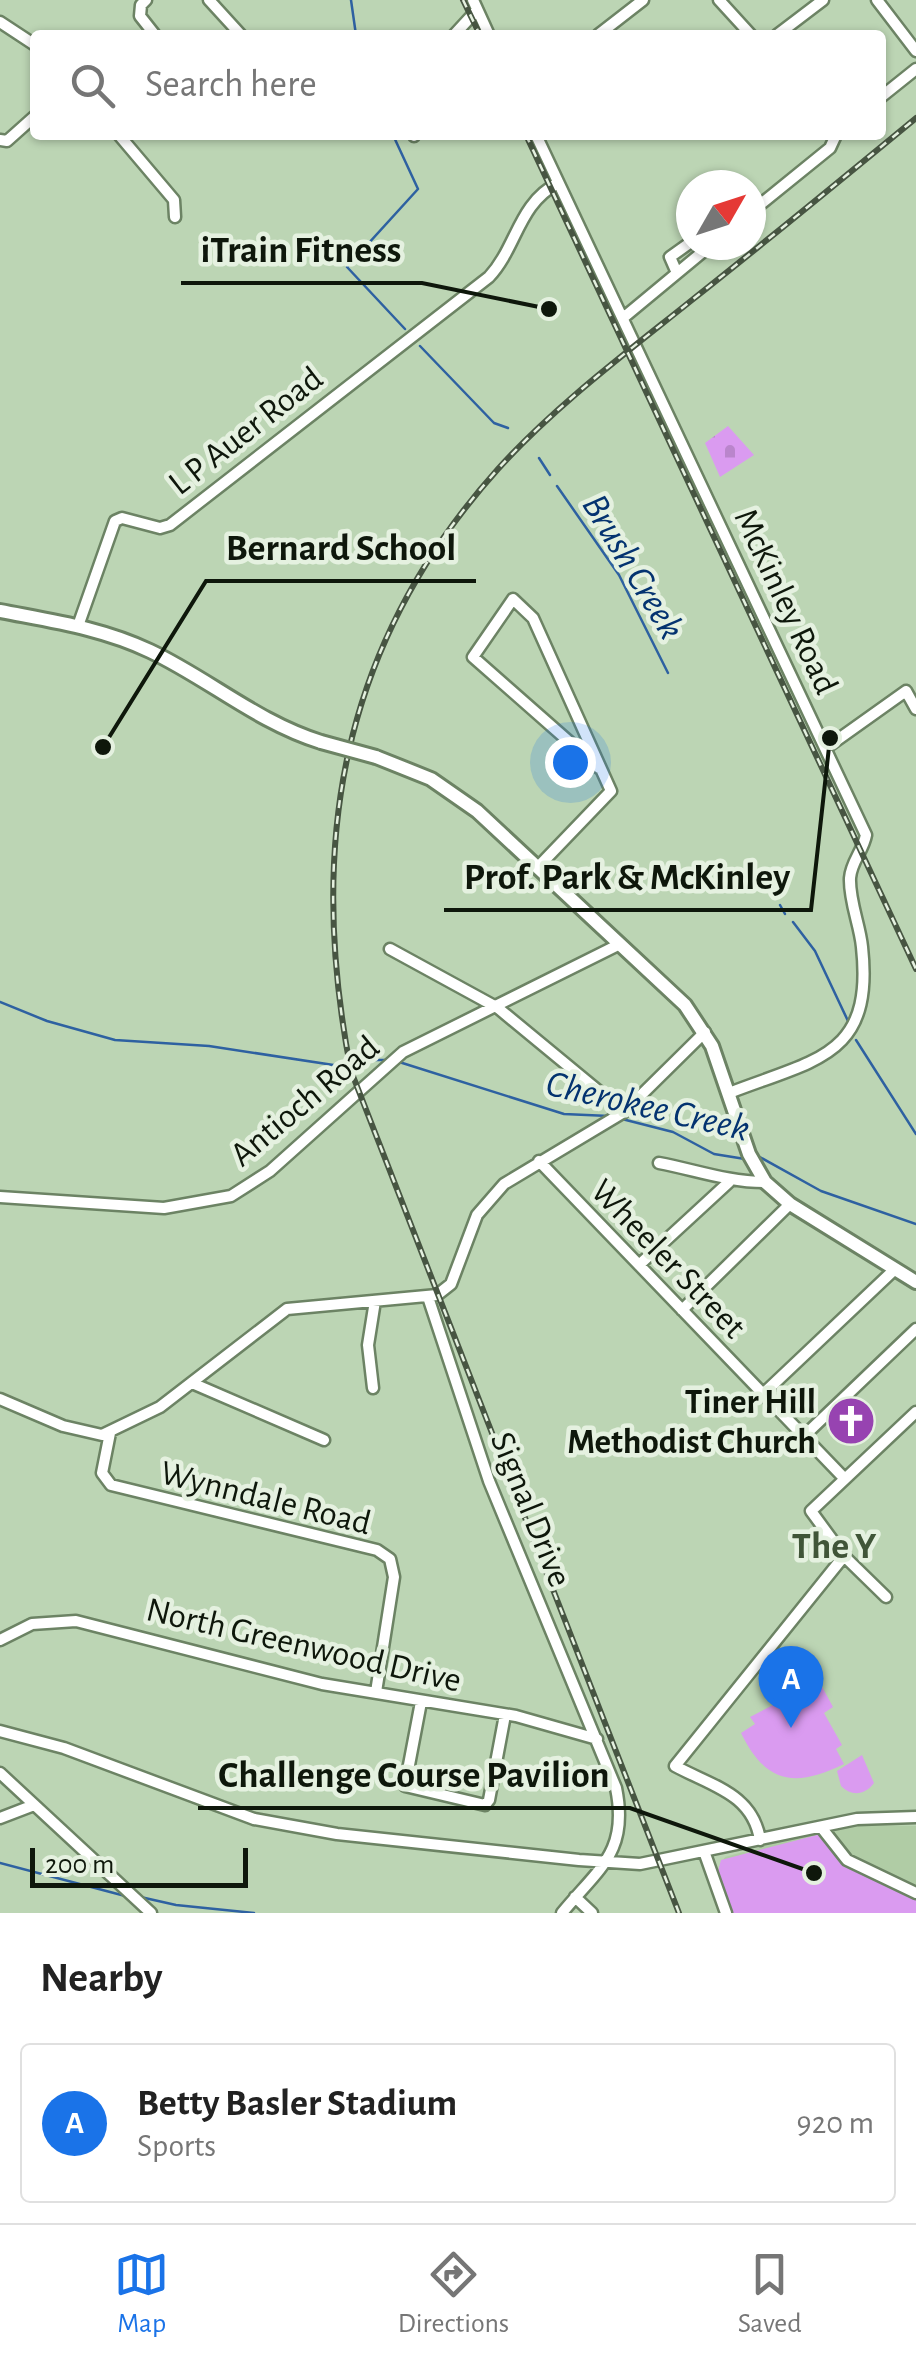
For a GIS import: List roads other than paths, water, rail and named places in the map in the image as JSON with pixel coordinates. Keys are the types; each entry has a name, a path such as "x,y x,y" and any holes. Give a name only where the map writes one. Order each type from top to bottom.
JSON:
{"main road":[{"path":"0,611 78,626 150,650 271,723 376,757 449,790 538,867 685,1005 705,1032 750,1158 765,1182 790,1204 916,1282"}],"street":[{"path":"146,0 140,5 140,16 151,30"},
{"path":"209,0 236,30"},
{"path":"719,0 746,30"},
{"path":"784,30 823,0"},
{"path":"877,0 916,51"},
{"path":"604,30 638,2"},
{"path":"458,30 475,5 487,30"},
{"path":"0,22 30,42"},
{"path":"886,93 916,70"},
{"path":"0,140 7,141 30,120"},
{"path":"123,140 174,200 175,216"},
{"name":"McKinley Road","path":"538,140 866,835 849,883 864,969 859,1019 837,1046 729,1093"},
{"path":"766,200 830,148 834,140"},
{"name":"L P Auer Road","path":"78,626 116,521 132,519 160,528 170,524 488,276 499,266 526,210 558,183"},
{"path":"676,253 670,257 677,273"},
{"path":"623,318 691,260"},
{"path":"538,867 610,791 533,618 513,599 473,657 599,768"},
{"path":"826,748 906,691 916,709"},
{"name":"Antioch Road","path":"0,1197 164,1208 231,1196 270,1171 403,1052 620,944"},
{"path":"390,949 498,1008 619,1115"},
{"path":"0,1398 63,1426 91,1434 110,1433 192,1383 287,1309 428,1297 452,1284 477,1215 504,1184 619,1115 705,1032"},
{"name":"Wheeler Street","path":"539,1161 844,1478"},
{"path":"659,1163 698,1170 730,1182 765,1182"},
{"path":"640,1265 730,1182"},
{"path":"682,1310 790,1204"},
{"path":"762,1395 896,1268"},
{"name":"Signal Drive","path":"428,1297 490,1481 598,1738 620,1810 620,1832 607,1862"},
{"path":"372,1388 368,1345 375,1301"},
{"path":"803,1437 916,1329"},
{"path":"192,1383 324,1440"},
{"path":"886,1598 844,1556 811,1512 916,1412"},
{"name":"Wynndale Road","path":"110,1433 102,1465 104,1480 111,1486 377,1550 390,1559 394,1577 376,1692"},
{"path":"760,1840 754,1815 741,1800 676,1766 844,1556"},
{"name":"North Greenwood Drive","path":"0,1640 32,1624 76,1621 257,1669 506,1715 598,1738"},
{"path":"421,1702 405,1786 465,1802 485,1805 489,1800 506,1715"},
{"path":"0,1731 64,1748 254,1819 337,1834 607,1862 640,1864 705,1854 857,1819 916,1817"},
{"path":"0,1773 151,1913"},
{"path":"0,1818 34,1805"},
{"path":"821,1827 847,1860 916,1893"},
{"path":"705,1854 726,1913"},
{"path":"562,1913 607,1862"},
{"path":"575,1897 592,1913"}],"waterway":[{"name":"Brush Creek","path":"351,0 355,30"},
{"name":"Brush Creek","path":"395,140 418,189 347,267 405,329"},
{"name":"Brush Creek","path":"420,346 494,423 508,428"},
{"name":"Brush Creek","path":"539,458 550,475"},
{"name":"Brush Creek","path":"557,486 619,575 668,673"},
{"name":"Brush Creek","path":"780,905 785,914"},
{"name":"Brush Creek","path":"793,922 815,951 848,1021"},
{"name":"Cherokee Creek","path":"0,1002 47,1021 115,1040 209,1046 340,1066"},
{"name":"Brush Creek","path":"856,1040 916,1134"},
{"name":"Cherokee Creek","path":"360,1060 388,1060"},
{"name":"Cherokee Creek","path":"396,1061 564,1114 609,1116"},
{"name":"Cherokee Creek","path":"622,1119 673,1132 714,1154 745,1159"},
{"name":"Cherokee Creek","path":"758,1156 821,1191 916,1224"},
{"path":"0,1863 129,1897"},
{"path":"136,1896 176,1905 254,1913"}],"railway":[{"path":"463,0 478,30"},
{"path":"679,1913 351,1071 338,987 333,906 337,828 349,751 370,677 402,606 445,536 498,469 592,381 916,118"},
{"path":"528,140 916,969"}],"place":[{"name":"iTrain Fitness","path":"549,309"},
{"name":"Prof. Park & McKinley","path":"830,738"},
{"name":"Bernard School","path":"103,747"},
{"name":"Tiner Hill Methodist Church","path":"851,1421"},
{"name":"Betty Basler Stadium","path":"791,1728"},
{"name":"Challenge Course Pavilion","path":"814,1873"}],"district":[{"name":"The Y","path":"834,1545"}]}
